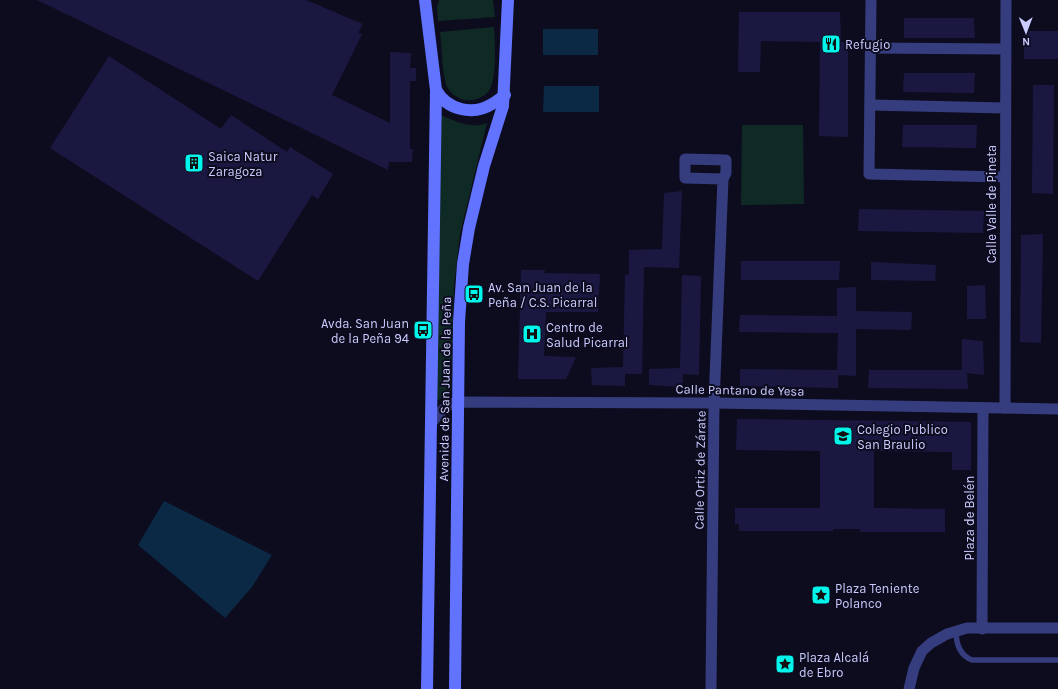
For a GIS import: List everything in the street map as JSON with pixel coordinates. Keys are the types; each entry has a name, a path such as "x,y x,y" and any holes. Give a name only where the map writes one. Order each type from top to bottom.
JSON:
{"main road":[{"name":"Avenida de San Juan de la Peña","path":"425,0 436,90 427,689"},
{"name":"Avenida de San Juan de la Peña","path":"455,689 459,322 463,264 474,206 505,95 508,0"},
{"path":"436,90 440,98 446,104 466,110 481,109 492,105 505,95"}],"street":[{"path":"871,0 869,174 1005,177"},
{"name":"Calle Valle de Pineta","path":"1005,408 1006,0"},
{"path":"870,48 1005,49"},
{"path":"870,106 1005,108"},
{"name":"Calle Ortiz de Zárate","path":"711,689 714,403 723,179"},
{"name":"Calle Pantano de Yesa","path":"431,424 442,410 450,404 458,402 714,403 1058,409"},
{"name":"Plaza de Belén","path":"982,629 983,408"},
{"path":"909,689 914,668 922,651 939,638 956,630 1058,628"}],"lane":[{"path":"956,630 959,649 963,655 972,660 1058,660"}],"green space":[{"path":"439,0 493,0 495,17 438,21 437,8"},
{"path":"494,27 495,67 490,89 486,94 476,99 466,100 458,97 449,90 445,82 440,32"},
{"path":"441,115 469,125 481,125 487,123 460,234 454,287 451,395 435,401"},
{"path":"742,125 803,125 804,204 741,205"}],"water":[{"path":"543,29 598,29 598,55 543,55"},
{"path":"544,86 599,86 599,112 543,112"},
{"path":"164,501 272,555 252,587 225,618 138,545"}],"building":[{"path":"37,0 306,0 363,24 358,33 362,34 332,95 390,123 390,52 411,53 410,68 416,68 416,81 410,81 410,149 413,149 412,162 389,162 388,170"},
{"path":"739,12 840,12 841,42 848,42 848,137 819,136 820,42 761,41 760,72 738,72"},
{"path":"904,18 974,18 975,38 904,38"},
{"path":"1024,31 1058,31 1058,59 1024,59"},
{"name":"Saica Natur Zaragoza","path":"109,56 221,129 231,115 287,152 290,147 333,174 318,199 312,195 258,281 50,148"},
{"path":"904,73 975,73 974,93 903,92"},
{"path":"1033,85 1054,85 1053,194 1032,193"},
{"path":"903,125 977,125 976,148 902,147"},
{"path":"682,191 679,268 644,267 642,374 625,374 625,386 592,385 591,368 623,367 625,274 629,275 629,250 662,249 664,193"},
{"path":"859,209 984,211 983,233 858,231"},
{"path":"1043,234 1041,343 1020,342 1021,235"},
{"path":"741,261 840,261 839,280 741,280"},
{"path":"871,262 936,265 935,281 871,280"},
{"name":"Centro de Salud Picarral","path":"521,270 545,270 544,273 600,274 598,312 546,312 544,356 576,357 566,379 518,379"},
{"path":"682,275 701,276 699,375 683,374 682,387 649,385 649,369 680,368"},
{"path":"985,285 986,319 967,319 967,286"},
{"path":"856,287 856,311 912,312 911,330 856,329 856,376 838,375 838,388 740,386 740,369 837,370 838,333 739,332 740,315 837,316 837,288"},
{"path":"962,339 983,341 984,375 967,373 968,389 868,388 869,370 962,370"},
{"path":"737,419 971,422 971,470 952,470 952,452 874,451 874,508 945,509 945,532 860,532 860,529 833,529 833,531 739,531 739,524 735,524 735,508 820,508 820,451 736,450"}],"place":[{"name":"Refugio","path":"831,44"},
{"name":"Saica Natur Zaragoza","path":"194,163"},
{"name":"Av. San Juan de la Peña / C.S. Picarral","path":"474,294"},
{"name":"Avda. San Juan de la Peña 94","path":"423,330"},
{"name":"Centro de Salud Picarral","path":"532,334"},
{"name":"Colegio Publico San Braulio","path":"843,436"},
{"name":"Plaza Teniente Polanco","path":"821,595"},
{"name":"Plaza Alcalá de Ebro","path":"785,664"}]}
